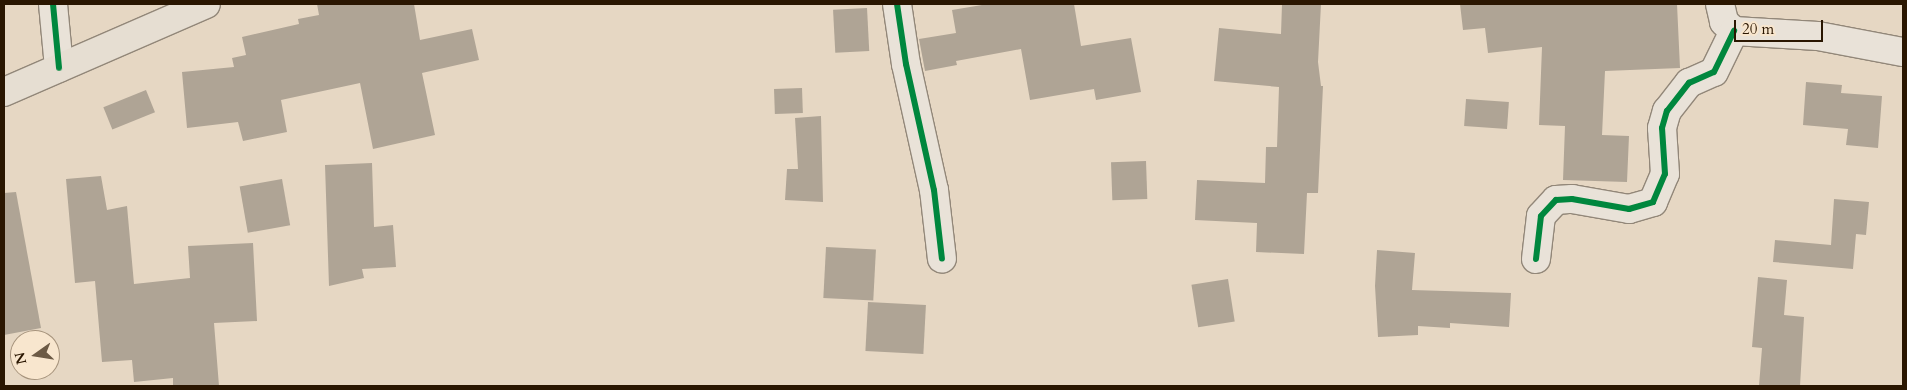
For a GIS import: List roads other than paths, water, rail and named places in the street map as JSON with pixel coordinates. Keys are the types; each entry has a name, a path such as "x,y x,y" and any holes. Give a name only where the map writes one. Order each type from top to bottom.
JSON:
{"main road":[{"path":"4,92 206,4"}],"street":[{"path":"53,4 59,68"},
{"path":"897,4 906,64 934,190 942,259"},
{"path":"1720,4 1724,22 1734,31 1818,36 1903,52"},
{"path":"1536,259 1541,216 1556,200 1572,199 1629,209 1653,202 1665,174 1662,128 1667,111 1689,83 1714,72 1734,31"}]}
